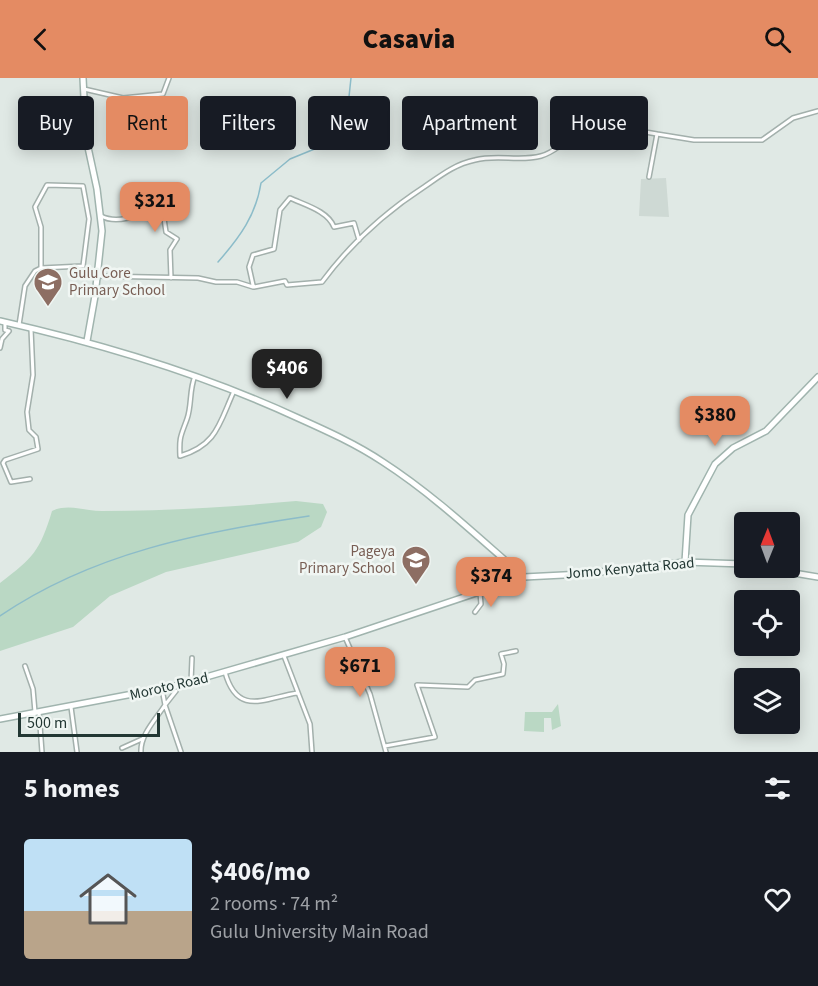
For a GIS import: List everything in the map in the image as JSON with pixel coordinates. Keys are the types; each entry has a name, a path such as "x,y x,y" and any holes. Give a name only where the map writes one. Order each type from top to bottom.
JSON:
{"street":[{"path":"83,78 86,138 101,216 98,276 87,341"},
{"path":"84,89 129,98 163,94 169,78"},
{"path":"98,276 237,282 254,287 280,281 285,281 286,285 322,282 341,256 389,209 444,171 467,162 492,157 533,158 545,155 570,139 591,130 638,130 693,140 762,140 793,118 818,111"},
{"path":"649,177 657,134"},
{"path":"19,325 26,286 35,271 41,268 83,266 89,219 83,186 49,185 40,194 35,209 41,229 41,268"},
{"path":"254,287 249,267 253,255 256,252 268,253 274,249 280,210 290,198 312,206 332,220 334,227 354,223 358,240"},
{"path":"101,216 108,219 135,216 174,200"},
{"path":"155,206 163,212 166,232 177,239 170,252 171,278"},
{"path":"0,348 2,339 9,331 5,330 3,321 87,341 195,376 326,431 381,460 430,495 524,577"},
{"path":"30,479 11,482 3,463 5,460 39,449 36,437 29,430 27,420 33,375 31,327"},
{"path":"195,376 187,421 180,430 180,456 192,454 213,437 226,415 234,391"},
{"path":"685,562 688,515 715,464 734,448 766,431 818,377"},
{"name":"Jomo Kenyatta Road","path":"336,640 524,577 583,574 685,562 734,564"},
{"path":"800,574 818,577"},
{"path":"475,575 481,604 475,612"},
{"path":"349,634 370,694 386,752"},
{"name":"Moroto Road","path":"0,719 162,689 336,640"},
{"path":"385,746 435,737 417,685 468,687 476,680 503,674 504,664 501,654 516,651"},
{"path":"284,656 310,724 312,752"},
{"path":"191,682 192,658"},
{"path":"25,666 33,689 42,752"},
{"path":"225,672 230,690 241,697 262,701 297,693"},
{"path":"162,689 181,752"},
{"path":"140,752 143,738 176,691"},
{"path":"71,705 78,752"},
{"path":"122,748 143,738"}],"shaded area":[{"path":"666,178 669,217 639,216 641,179"}],"green space":[{"path":"296,501 323,504 327,512 321,527 298,542 166,572 110,596 73,627 0,651 0,583 34,553 52,511 70,507 102,511 223,507"},
{"path":"558,704 561,726 552,730 551,718 544,718 544,732 524,731 525,712 552,712"}],"waterway":[{"path":"218,262 246,225 259,195 261,183 290,159 317,148 334,120 348,106 351,78"},
{"path":"0,616 35,594 72,576 148,548 268,522 309,516"}],"place":[{"name":"Gulu Core Primary School","path":"48,308"},
{"name":"Pageya Primary School","path":"416,586"}]}
